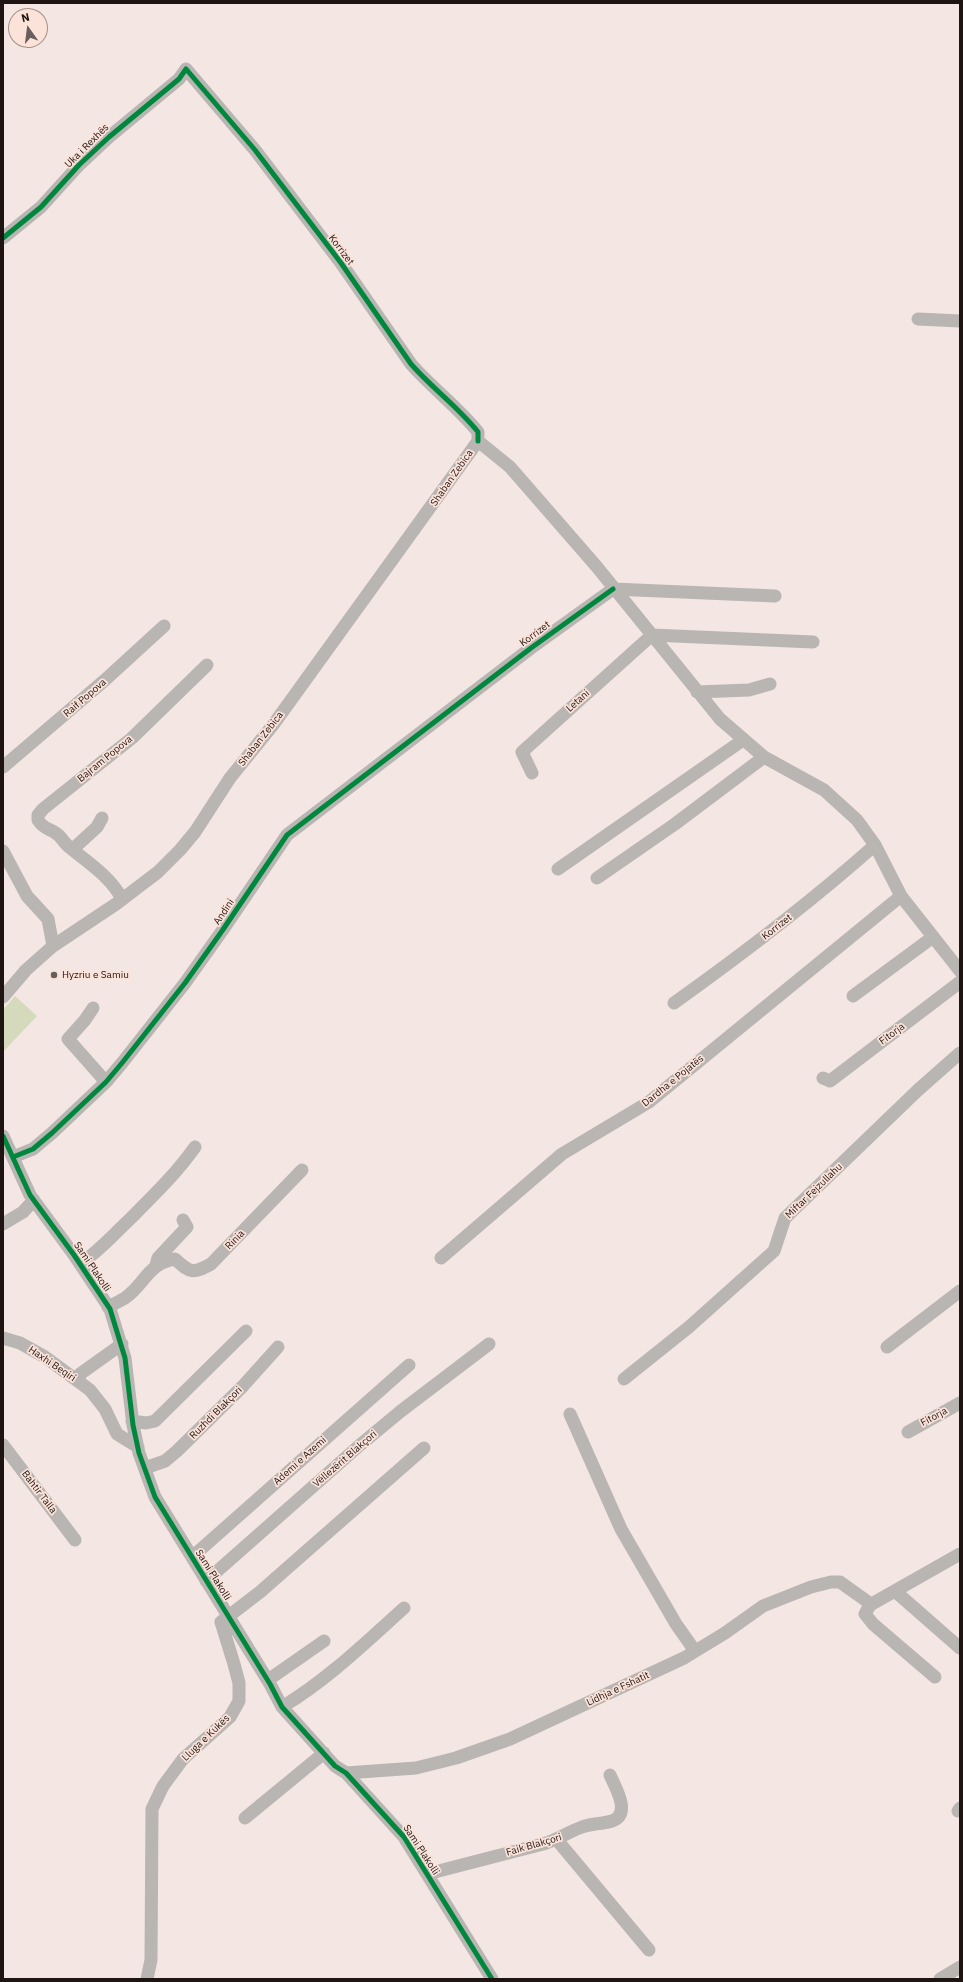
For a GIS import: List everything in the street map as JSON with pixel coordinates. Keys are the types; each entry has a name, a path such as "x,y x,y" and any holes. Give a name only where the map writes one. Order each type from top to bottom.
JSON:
{"street":[{"name":"Uka i Rexhës","path":"3,238 41,207 79,165 109,137 179,79 186,69"},
{"name":"Korrizet","path":"186,69 255,150 341,263 411,364 424,379 456,407 478,432 478,441 510,467 597,567 613,589 720,719 764,757 824,790 857,820 875,846 901,896"},
{"path":"918,319 960,321"},
{"name":"Shaban Zebica","path":"3,997 26,970 53,946 122,900 158,872 195,832 230,778 273,725 478,441"},
{"name":"Korrizet","path":"470,696 531,648 613,589"},
{"path":"613,589 775,596"},
{"name":"Raif Popova","path":"3,767 105,680 164,626"},
{"path":"652,635 813,642"},
{"name":"Letani","path":"532,773 522,752 652,635"},
{"name":"Bajram Popova","path":"122,900 117,888 57,833 41,825 38,820 38,815 43,809 132,738 207,665"},
{"path":"697,692 749,690 770,684"},
{"name":"Andini","path":"13,1157 33,1149 52,1134 106,1082 185,983 287,835 470,696"},
{"path":"558,869 743,740"},
{"path":"597,878 675,824 764,757"},
{"path":"73,849 97,827 102,818"},
{"name":"Korrizet","path":"674,1003 753,946 825,889 875,846"},
{"path":"3,850 27,896 48,919 53,946"},
{"path":"901,896 960,971"},
{"name":"Dardha e Pojatës","path":"441,1258 562,1154 649,1102 901,896"},
{"path":"853,996 933,937"},
{"name":"Fitorja","path":"823,1078 830,1081 960,982"},
{"path":"93,1008 85,1020 68,1039 106,1082"},
{"name":"Miftar Fejzullahu","path":"624,1379 689,1327 774,1251 785,1218 918,1090 960,1053"},
{"name":"Sami Plakolli","path":"3,1136 34,1200 80,1264 108,1307 126,1358 132,1420 138,1447 155,1497 268,1680 282,1707 335,1766 346,1773 404,1837 492,1979"},
{"name":"Sami Plakolli","path":"80,1264 100,1250 157,1192 196,1147"},
{"name":"Rinia","path":"108,1307 125,1298 156,1265 166,1260 175,1259 188,1271 196,1271 211,1264 302,1170"},
{"path":"3,1224 23,1212 34,1200"},
{"name":"Rinia","path":"156,1265 158,1258 187,1227 183,1220"},
{"path":"887,1348 960,1291"},
{"path":"132,1420 146,1423 155,1421 246,1331"},
{"name":"Haxhi Beqiri","path":"3,1338 20,1343 45,1357 79,1382 99,1400 111,1420 117,1434 138,1447"},
{"name":"Haxhi Beqiri","path":"79,1382 80,1374 122,1344"},
{"name":"Vëllezërit Blakçori","path":"206,1581 389,1421 489,1344"},
{"name":"Ruzhdi Blakçori","path":"145,1468 164,1461 177,1451 243,1386 278,1347"},
{"name":"Ademi e Azemi","path":"192,1557 409,1365"},
{"name":"Fitorja","path":"908,1432 960,1402"},
{"path":"570,1414 621,1529 672,1617 695,1651"},
{"name":"Bahtir Talla","path":"3,1445 75,1540"},
{"name":"Sami Plakolli","path":"228,1616 260,1592 424,1448"},
{"path":"935,1677 869,1620 865,1614 870,1605 896,1592 960,1554"},
{"name":"Lidhja e Fshatit","path":"346,1773 416,1768 456,1758 510,1738 684,1658 725,1633 763,1606 811,1587 831,1582 840,1582 870,1605"},
{"path":"896,1592 960,1648"},
{"path":"282,1707 303,1694 336,1668 404,1608"},
{"name":"Lluga e Kukës","path":"147,1979 151,1960 152,1809 164,1786 183,1759 230,1717 239,1701 239,1683 221,1622 228,1616"},
{"path":"268,1680 324,1641"},
{"path":"245,1818 324,1754"},
{"name":"Faik Blakçori","path":"427,1874 557,1840 582,1827 613,1821 619,1815 622,1802 610,1775"},
{"path":"557,1840 649,1950"},
{"path":"940,1979 960,1967"}],"green space":[{"path":"15,996 37,1016 3,1052 3,1010"}],"cycle path":[{"path":"3,238 41,207 79,165 109,137 179,79 186,69 255,150 341,263 411,364 462,414 478,432 478,441"},
{"path":"13,1157 33,1149 106,1082 185,983 287,835 531,648 613,589"},
{"path":"3,1136 30,1195 74,1255 110,1309 125,1358 133,1425 139,1453 155,1497 270,1684 282,1707 335,1766 346,1773 404,1837 492,1979"}],"place":[{"name":"Hyzriu e Samiu","path":"54,975"}]}
